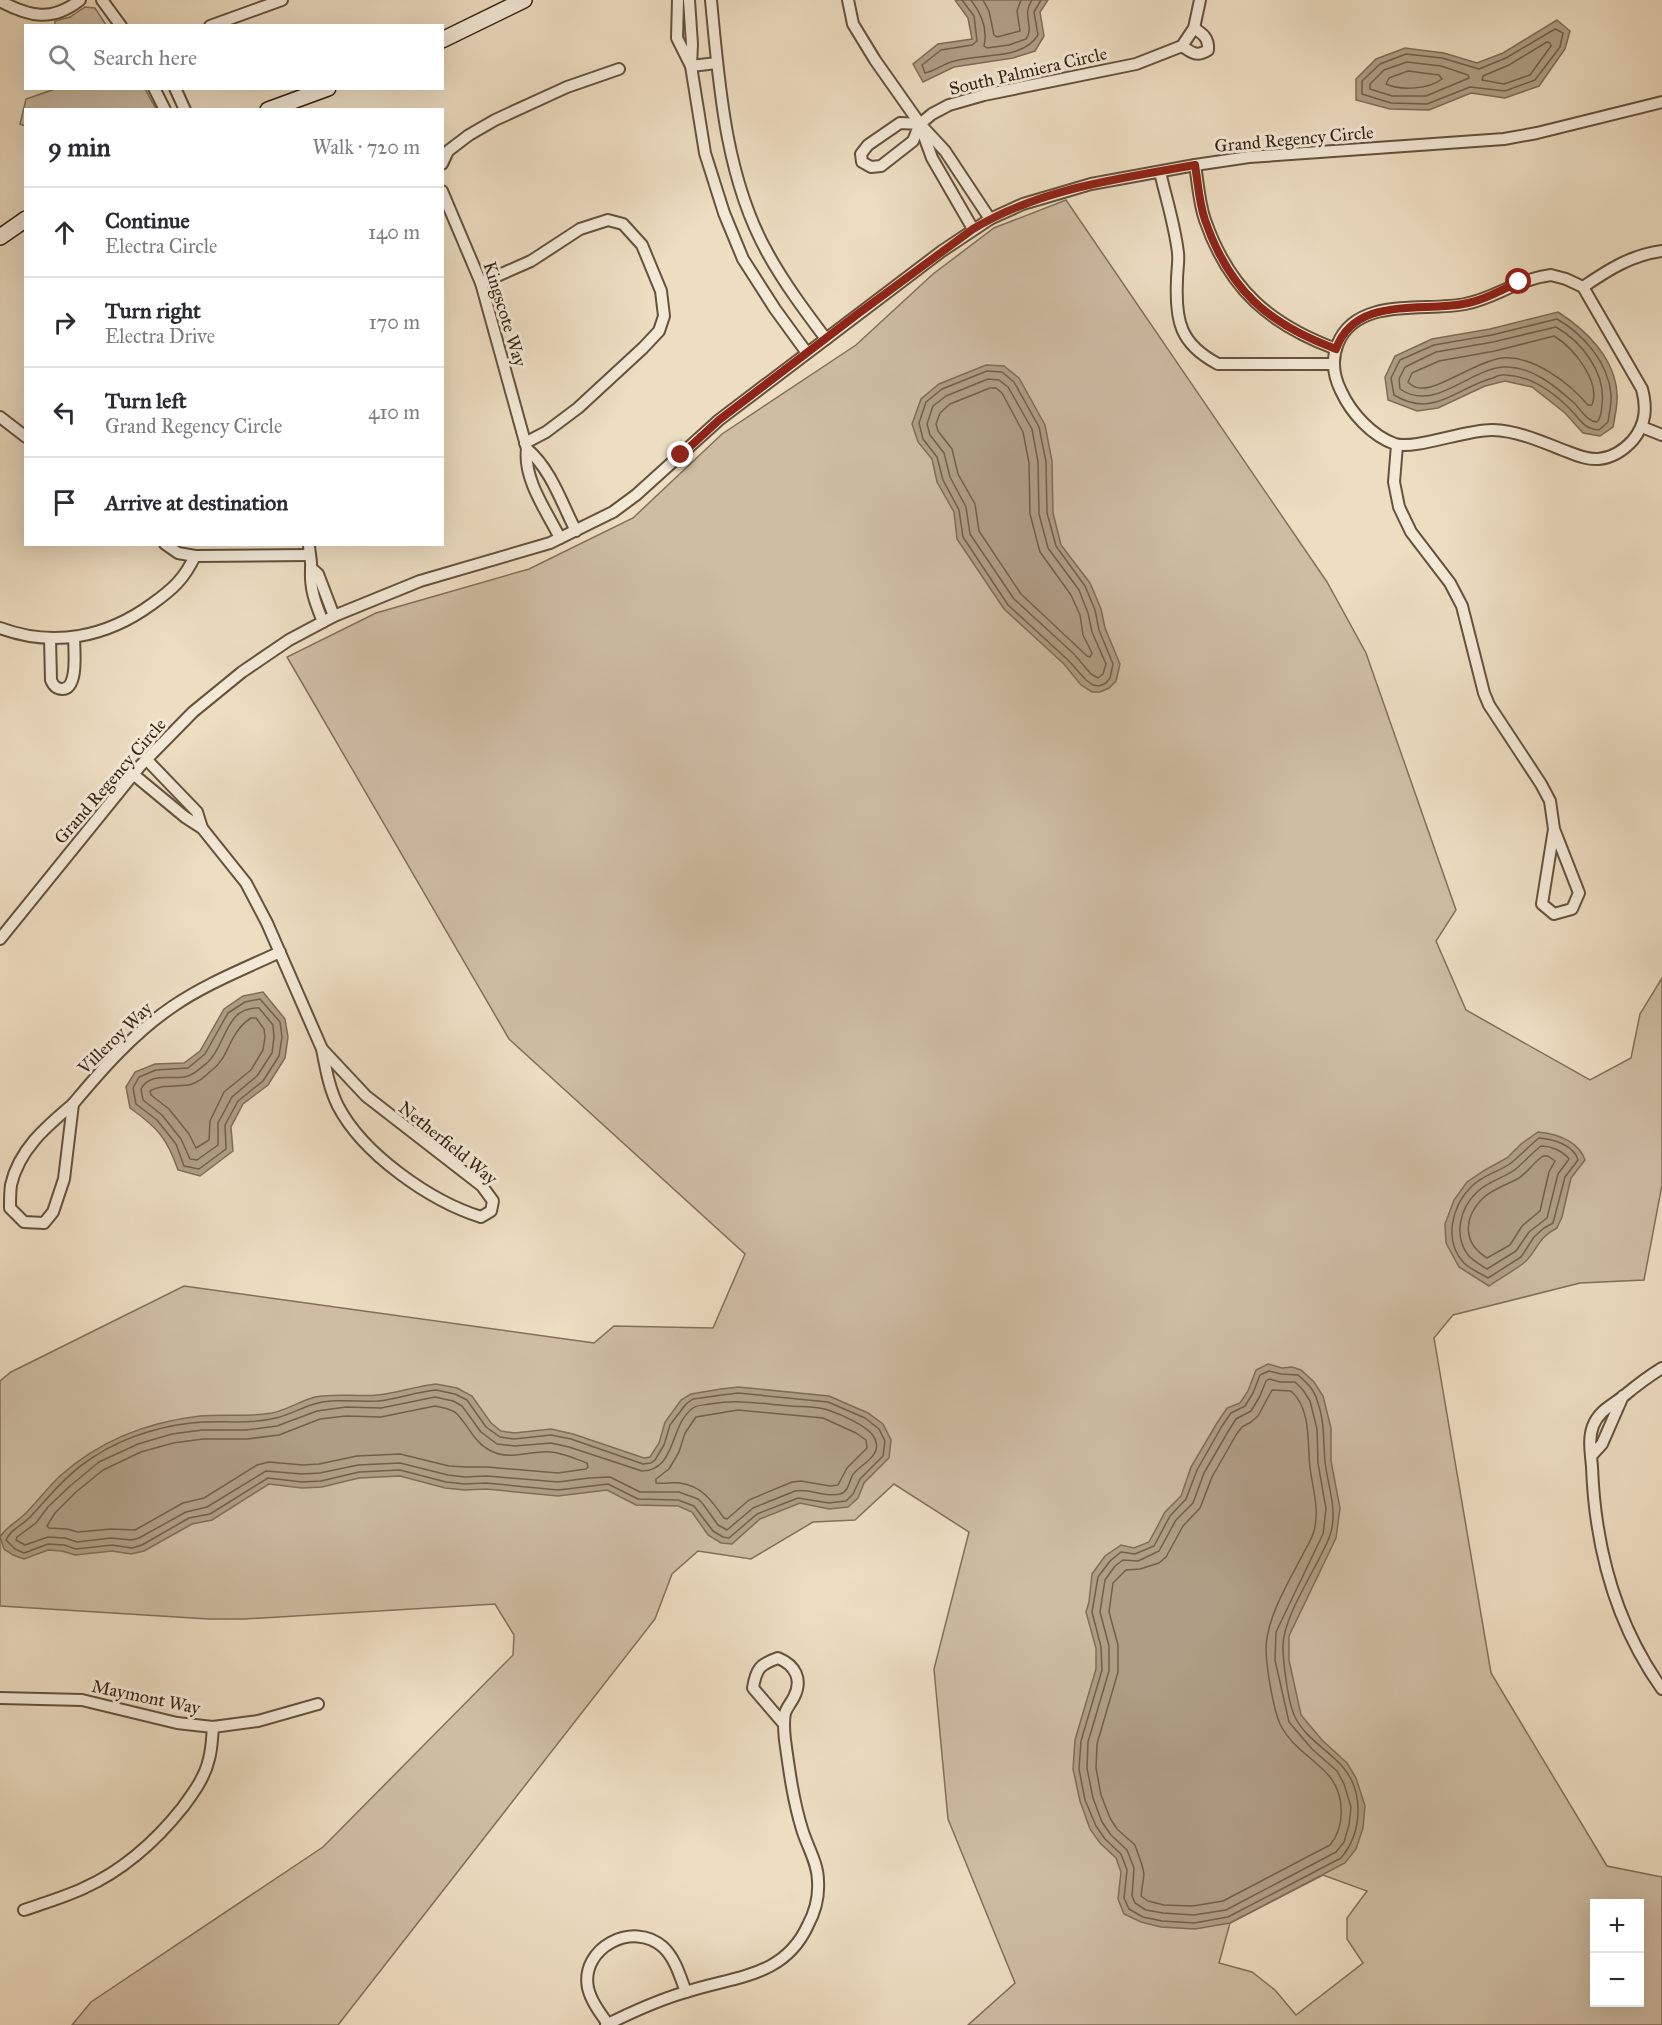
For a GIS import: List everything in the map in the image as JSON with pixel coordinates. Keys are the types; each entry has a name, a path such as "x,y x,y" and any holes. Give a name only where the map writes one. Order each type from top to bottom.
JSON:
{"street":[{"path":"0,2 19,11 40,16 64,10 80,0"},
{"path":"102,0 120,24"},
{"path":"216,24 282,0"},
{"path":"491,16 510,0"},
{"path":"444,39 524,0"},
{"path":"678,0 677,38 691,66"},
{"path":"689,0 691,66 705,153 724,213 743,259 807,353"},
{"path":"711,0 717,63 730,147 746,205 766,250 793,295 826,339"},
{"path":"848,0 853,24 875,60 920,124 945,151 990,219"},
{"path":"1182,46 1194,28 1200,0"},
{"name":"South Palmiera Circle","path":"920,124 949,105 984,95 1136,64 1182,46 1193,54 1201,54 1208,50 1208,43 1204,35 1194,28"},
{"path":"691,66 717,63"},
{"path":"444,160 448,151 495,120 567,87 619,69"},
{"path":"155,90 164,108"},
{"path":"176,90 184,108"},
{"path":"273,108 323,90"},
{"name":"Grand Regency Circle","path":"0,939 146,759 218,690 266,655 334,616 420,581 504,558 560,538 613,512 636,495 719,420 973,229 990,219 1023,204 1091,184 1195,165 1250,157 1504,139 1662,102"},
{"path":"900,123 920,124 913,141 881,166 871,167 862,162 861,154 868,145 900,123"},
{"path":"920,124 932,158 973,229"},
{"path":"1195,165 1204,219 1229,271 1246,295 1291,329 1336,349"},
{"path":"1160,172 1178,254 1176,303 1180,326 1188,342 1202,356 1218,364 1332,364"},
{"name":"Kingscote Way","path":"444,196 481,283 526,446 525,460 530,475 560,538"},
{"path":"0,237 24,220"},
{"path":"481,283 531,261 580,229 608,220 623,224 642,245 661,291 664,316 659,331 568,416 526,446"},
{"path":"1583,287 1627,260 1662,251"},
{"path":"1551,275 1583,287 1642,389 1646,404 1642,427 1626,447 1613,455 1598,459 1582,457 1525,435 1495,430 1464,433 1416,444 1397,445 1373,431 1353,411 1338,384 1332,364 1336,349 1342,336 1355,321 1377,312 1464,304 1480,300 1519,282 1551,275"},
{"path":"0,417 24,435"},
{"path":"1642,427 1662,435"},
{"path":"1397,445 1394,482 1404,520 1450,583 1462,606 1484,693 1494,713 1550,801 1554,829 1579,893 1572,909 1554,914 1542,904 1554,829"},
{"name":"Kingscote Way","path":"526,446 548,476 576,531"},
{"path":"168,546 178,553 195,556 309,550 311,568 309,577 323,622"},
{"path":"0,628 50,638 74,637 118,625 142,611 179,582 187,573 195,556"},
{"path":"311,568 318,574 334,616"},
{"path":"50,638 51,680 61,689 69,687 73,681 74,637"},
{"name":"Netherfield Way","path":"146,759 197,812 202,828"},
{"name":"Netherfield Way","path":"133,774 185,817 202,828 246,883 267,923 322,1049 329,1084 345,1118 383,1161 422,1188 466,1212 481,1217 491,1211 493,1201 482,1186 366,1096 322,1049"},
{"name":"Villeroy Way","path":"73,1104 64,1179 53,1212 44,1222 24,1222 10,1208 12,1184 21,1160 41,1132 73,1104 113,1058 174,1006 216,982 280,952"},
{"path":"1662,1368 1624,1396 1602,1444 1591,1456 1595,1517 1610,1582 1635,1647 1662,1689"},
{"path":"686,1992 674,1963 661,1945 645,1936 626,1936 607,1943 589,1965 588,1986 593,2001 607,2025 657,2002 762,1971 781,1960 802,1937 813,1915 818,1894 818,1879 790,1778 783,1723 786,1709 795,1696 799,1682 795,1670 788,1662 778,1658 765,1663 755,1673 753,1688 783,1723"},
{"name":"Maymont Way","path":"0,1698 82,1700 177,1723 213,1726 258,1721 318,1704"},
{"path":"24,1910 83,1889 106,1877 153,1841 174,1818 202,1779 209,1758 213,1726"}],"shaded area":[{"path":"85,7 95,8 105,24 55,24 55,21 70,17"},
{"path":"52,90 146,90 155,108 24,108 24,126 20,124 26,99"},
{"path":"1066,200 1327,582 1366,653 1456,910 1436,941 1466,1010 1590,1080 1631,1058 1640,1014 1662,978 1662,1185 1644,1280 1580,1283 1453,1315 1434,1338 1491,1673 1607,1866 1662,1877 1662,2025 968,2025 1015,1983 948,1819 934,1669 969,1532 894,1484 855,1520 813,1522 751,1559 698,1551 672,1574 655,1619 338,2025 72,2025 91,2002 323,1847 513,1655 514,1635 495,1604 245,1619 209,1619 0,1606 0,1381 11,1372 184,1286 594,1343 614,1326 713,1328 745,1254 509,1039 287,657 376,613 529,569 633,518 722,434 856,345 933,274 994,228","holes":["1323,1875 1367,1891 1347,1918 1347,1939 1363,1963 1296,2015 1275,1990 1252,1972 1219,1963 1230,1923"]}],"water":[{"path":"955,0 1048,0 1040,12 1044,36 1035,51 1013,58 954,67 923,82 913,64 938,44 972,39 968,18"},
{"path":"1557,20 1570,31 1565,49 1539,86 1505,98 1471,93 1429,110 1390,109 1356,100 1356,79 1376,59 1405,48 1444,53 1477,63 1503,53"},
{"path":"1558,312 1588,336 1605,357 1611,369 1617,394 1616,410 1613,427 1600,436 1583,433 1565,413 1532,387 1505,381 1485,386 1438,408 1417,411 1388,400 1385,377 1395,356 1432,339 1490,329"},
{"path":"986,365 1004,366 1019,378 1045,425 1052,461 1053,513 1061,545 1090,583 1120,664 1116,681 1109,688 1100,692 1092,692 1081,685 1064,664 1004,609 957,539 954,512 937,482 932,459 918,442 912,424 921,399 939,384"},
{"path":"263,992 285,1019 288,1037 285,1058 268,1085 243,1104 231,1127 233,1151 200,1176 178,1170 160,1134 130,1108 126,1087 135,1072 155,1064 184,1063 200,1051 224,1009 243,996"},
{"path":"1538,1132 1566,1139 1577,1147 1585,1160 1571,1178 1562,1217 1557,1228 1545,1236 1525,1262 1489,1286 1459,1267 1446,1243 1445,1224 1454,1200 1467,1182 1507,1158"},
{"path":"1268,1364 1301,1370 1314,1382 1323,1396 1331,1428 1331,1461 1340,1508 1336,1538 1289,1636 1289,1660 1301,1715 1322,1740 1347,1763 1356,1778 1365,1806 1363,1828 1356,1849 1345,1863 1230,1923 1195,1929 1161,1927 1141,1922 1124,1914 1118,1899 1121,1872 1116,1858 1100,1843 1090,1829 1080,1801 1073,1769 1075,1740 1096,1669 1096,1648 1086,1612 1092,1574 1105,1556 1121,1545 1134,1548 1149,1542 1165,1512 1181,1496 1191,1467 1227,1408 1240,1403 1248,1391 1256,1370"},
{"path":"436,1384 457,1388 472,1396 491,1423 501,1431 514,1433 551,1429 644,1458 650,1457 659,1443 665,1422 681,1400 691,1394 738,1387 829,1396 868,1413 883,1424 891,1440 889,1458 864,1483 858,1498 848,1507 829,1509 800,1503 760,1519 732,1544 721,1543 708,1535 692,1512 678,1506 636,1505 607,1490 558,1496 486,1489 465,1490 445,1488 400,1476 359,1478 322,1487 302,1488 269,1484 212,1520 192,1524 144,1551 131,1554 112,1551 75,1555 48,1550 24,1559 4,1549 0,1537 3,1533 26,1513 60,1476 108,1443 143,1428 200,1416 272,1413 315,1397 378,1395"}],"route":[{"path":"681,455 719,420 973,229 1023,204 1091,184 1195,165 1204,219 1229,271 1246,295 1291,329 1336,349 1346,330 1366,315 1416,307 1464,304 1480,300 1519,282"}]}
